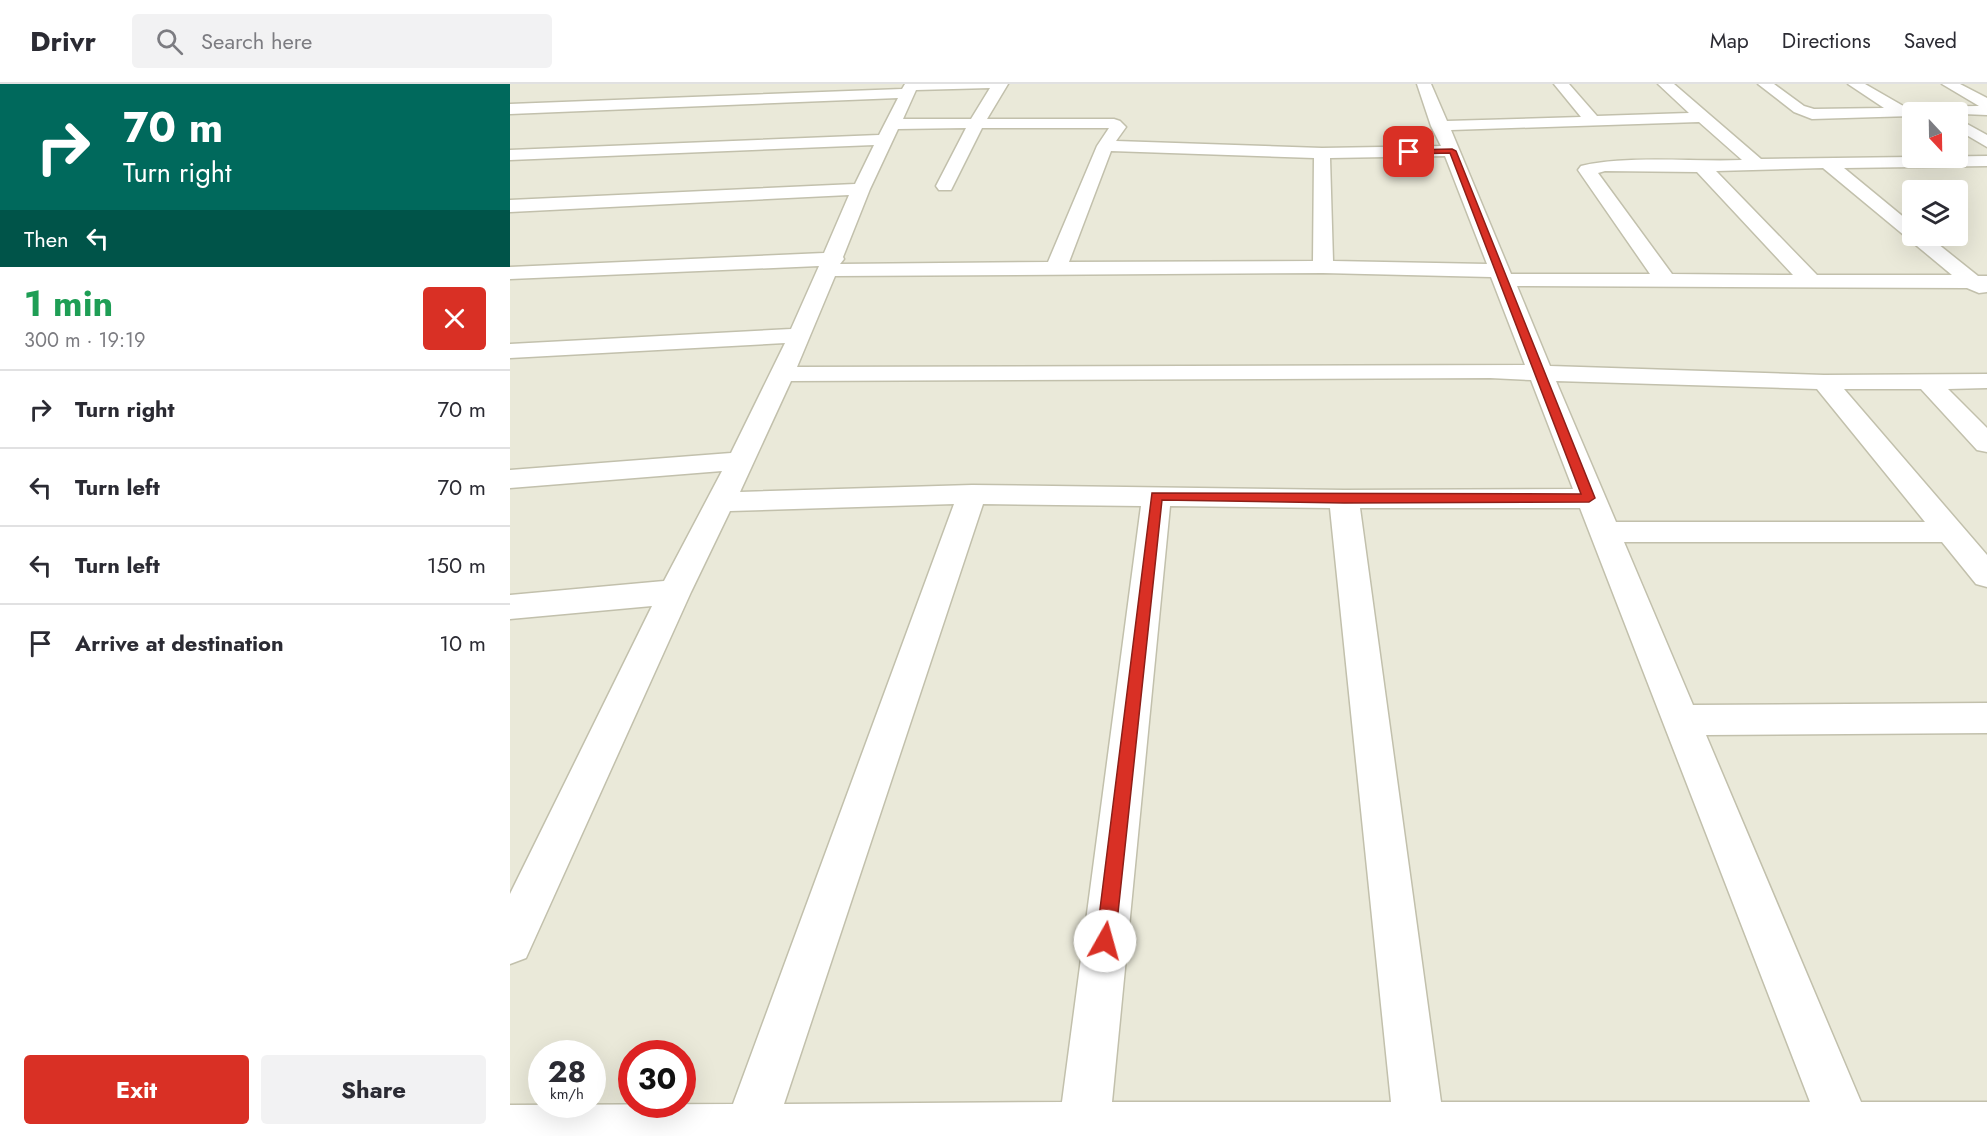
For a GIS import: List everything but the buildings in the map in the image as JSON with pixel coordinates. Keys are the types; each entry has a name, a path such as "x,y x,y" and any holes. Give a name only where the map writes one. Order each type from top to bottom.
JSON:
{"street":[{"path":"510,109 1000,84"},
{"path":"945,186 976,124 1000,84"},
{"path":"1424,84 1589,498 1606,532 1847,1132"},
{"path":"1561,84 1593,120"},
{"path":"1665,84 1758,164"},
{"path":"1765,84 1799,110 1812,114 1902,112"},
{"path":"1855,84 1902,112"},
{"path":"1949,84 1987,104"},
{"path":"510,942 524,884 741,461 800,335 861,189 910,88"},
{"path":"548,107 571,90"},
{"path":"1968,111 1987,110"},
{"path":"1105,146 1322,153 1593,120 1703,117"},
{"path":"510,155 889,132 976,124 1114,124 1118,127 1105,146 1056,268"},
{"path":"1968,130 1987,142"},
{"path":"1322,153 1323,267"},
{"path":"1968,161 1987,161"},
{"path":"1665,280 1587,170 1605,166 1702,167 1902,162"},
{"path":"1827,163 1902,224"},
{"path":"1702,167 1811,281"},
{"path":"1968,168 1987,181"},
{"path":"510,207 861,189"},
{"path":"1930,246 1982,286"},
{"path":"510,273 831,264 1056,268 1323,267 1665,280 1982,286"},
{"path":"510,351 800,335"},
{"path":"781,374 1466,371 1824,382 1987,381"},
{"path":"1824,382 1987,576"},
{"path":"1928,382 1987,444"},
{"path":"510,479 741,461"},
{"path":"720,502 972,494 1344,499 1589,498"},
{"path":"748,1133 972,494"},
{"path":"1084,1128 1157,496"},
{"path":"1344,499 1419,1128"},
{"path":"1606,532 1949,532"},
{"path":"510,607 675,592"},
{"path":"1681,720 1987,718"},
{"path":"510,1131 748,1133 1084,1128 1419,1128 1847,1132 1987,1128"}],"shaded area":[{"path":"510,84 1987,84 1987,1136 510,1136"}],"route":[{"path":"1105,941 1157,496 1344,499 1589,498 1452,151 1409,152"}]}
